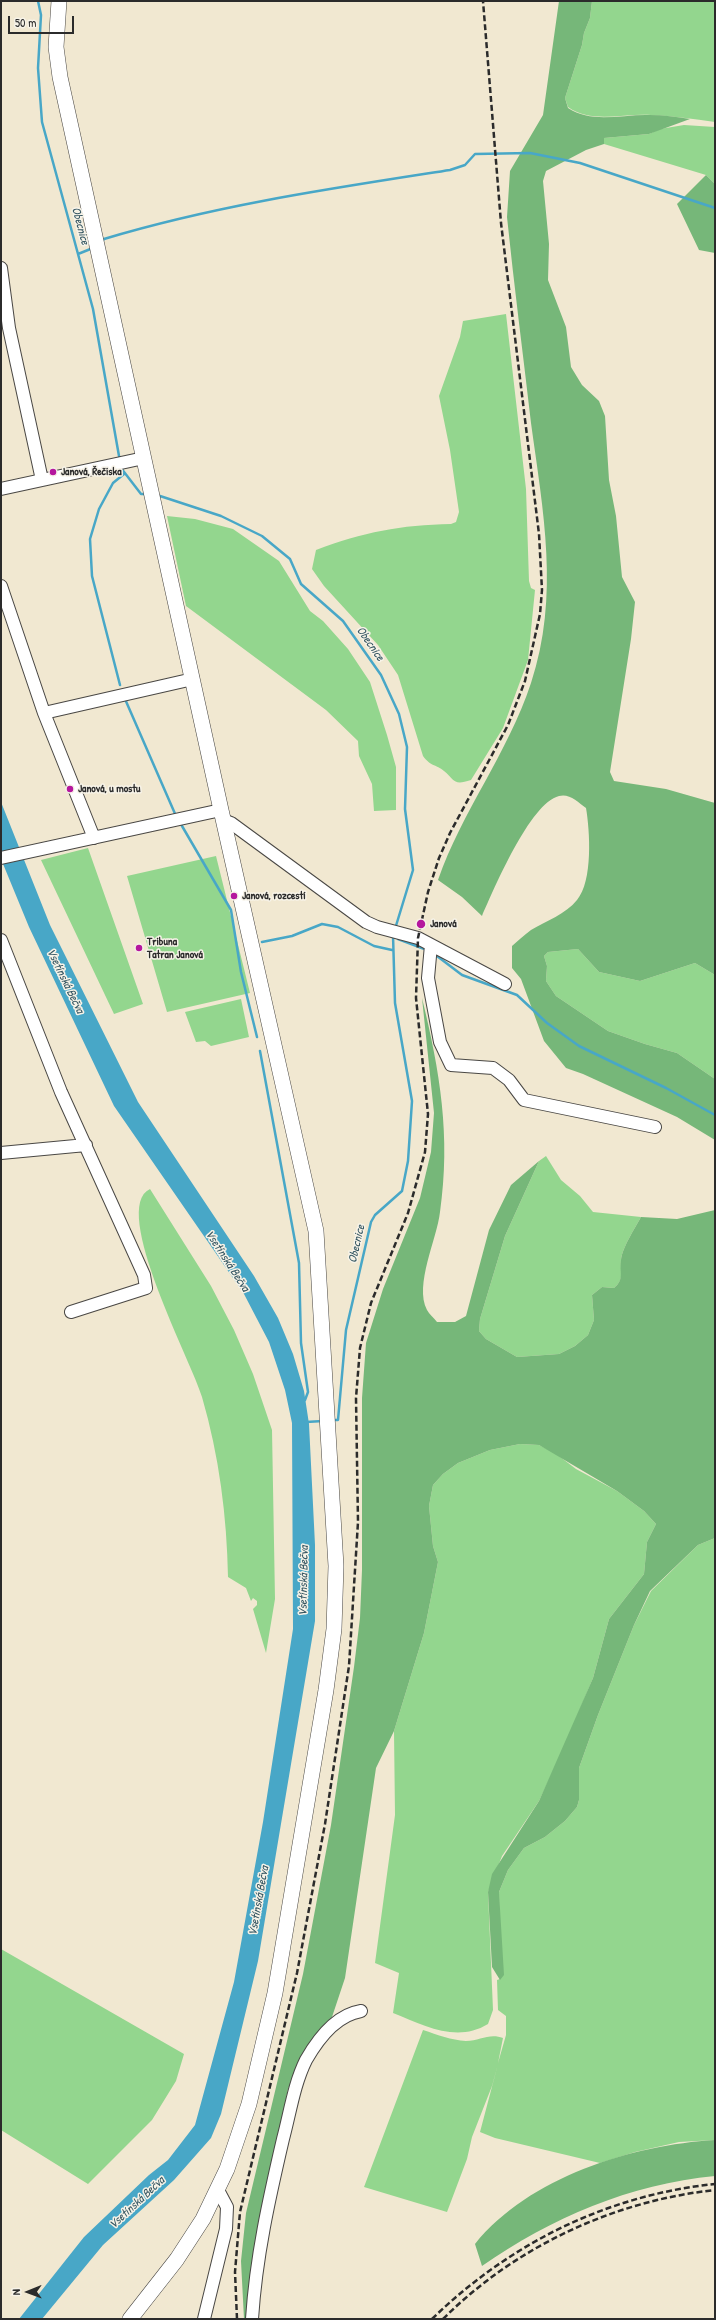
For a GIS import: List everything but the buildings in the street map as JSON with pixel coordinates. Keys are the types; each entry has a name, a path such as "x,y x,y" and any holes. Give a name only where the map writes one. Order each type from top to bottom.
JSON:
{"main road":[{"path":"59,1 56,47 60,77 222,815 316,1231 328,1421 336,1585 334,1629 327,1683 269,2024 242,2126 218,2190 203,2219 177,2259 130,2319"}],"street":[{"path":"1,268 9,328 42,480"},
{"path":"1,489 144,458"},
{"path":"1,586 44,713 90,839"},
{"path":"44,713 193,679"},
{"path":"1,858 90,839 222,815 366,922 394,932 418,938 505,984"},
{"path":"1,940 61,1092 144,1275 146,1288 71,1312"},
{"path":"432,945 428,978 440,1042 451,1065 493,1068 509,1080 524,1100 655,1127"},
{"path":"1,1153 86,1145"},
{"path":"252,2319 263,2225 300,2076 312,2051 327,2031 345,2015 361,2011"},
{"path":"204,2319 227,2222 227,2207 218,2190"}],"green space":[{"path":"559,1 592,1 590,18 584,33 582,45 565,98 568,108 577,113 597,117 655,115 690,119 649,134 604,138 604,144 586,150 546,171 543,181 549,244 548,280 566,327 571,367 582,385 599,401 605,416 609,480 616,516 622,577 635,602 631,639 610,772 614,781 666,789 715,803 715,975 695,963 640,981 599,972 578,949 548,952 544,956 547,966 546,981 556,996 608,1031 677,1053 715,1079 715,1140 677,1117 583,1074 566,1068 544,1041 521,979 512,968 512,946 531,930 556,917 567,909 577,900 582,892 586,881 589,856 589,829 586,808 573,799 563,795 548,802 536,814 514,848 482,916 462,897 438,880 459,830 498,758 521,709 531,683 540,650 545,618 547,586 544,521 507,217 510,171 543,115"},
{"path":"592,1 715,1 715,122 651,115 608,117 587,115 568,107 565,98 582,45 584,33 590,18"},
{"path":"684,125 715,127 715,184 706,175 604,144 604,138 649,134 660,129"},
{"path":"706,175 715,184 715,253 699,250 677,204"},
{"path":"506,314 526,489 529,581 531,588 535,590 528,660 503,728 471,780 457,782 441,769 431,764 423,756 398,675 378,645 324,586 312,569 316,550 350,538 399,528 451,524 456,522 459,512 450,450 439,396 460,337 463,321"},
{"path":"167,516 195,519 233,529 279,561 310,611 323,621 348,649 370,682 387,735 396,767 396,810 374,811 372,784 359,756 358,741 326,710 186,606"},
{"path":"88,848 143,1004 114,1014 41,860"},
{"path":"216,856 250,993 167,1012 127,876"},
{"path":"578,949 599,972 640,981 695,963 715,975 715,1079 677,1053 608,1031 556,996 546,981 547,966 544,956 548,952"},
{"path":"422,998 439,1078 444,1130 443,1184 440,1212 423,1288 427,1310 437,1322 455,1322 466,1316 489,1230 511,1185 539,1161 505,1236 480,1319 479,1331 486,1339 517,1357 559,1354 575,1346 588,1335 594,1320 592,1295 602,1287 614,1288 619,1282 621,1278 622,1255 629,1238 641,1217 677,1219 715,1210 715,1538 698,1545 650,1591 634,1625 598,1715 579,1768 579,1800 577,1807 565,1821 545,1837 524,1848 508,1870 499,1892 504,1975 500,1980 492,1967 488,1892 492,1874 539,1801 593,1678 609,1619 644,1574 647,1542 656,1524 644,1511 617,1491 539,1445 520,1444 490,1450 458,1463 443,1474 433,1485 429,1506 433,1546 438,1562 424,1633 394,1731 376,1768 345,1978 332,2017 303,2056 288,2089 255,2247 247,2319 244,2319 241,2261 246,2213 303,1974 331,1825 354,1667 360,1618 362,1570 362,1398 366,1343 383,1289 420,1198 431,1152 434,1113"},
{"path":"241,999 249,1037 211,1046 205,1041 196,1042 185,1012"},
{"path":"546,1156 561,1180 580,1196 593,1212 641,1217 629,1238 622,1255 620,1282 614,1288 602,1287 592,1295 594,1320 588,1335 575,1346 559,1354 517,1357 486,1339 479,1331 480,1319 505,1236 539,1161"},
{"path":"150,1189 211,1286 234,1330 253,1374 272,1430 275,1599 266,1653 253,1609 257,1605 257,1601 253,1598 251,1601 246,1588 228,1577 224,1509 208,1419 196,1379 157,1288 146,1254 140,1225 140,1202"},
{"path":"520,1444 539,1445 555,1453 576,1469 617,1491 644,1511 656,1524 647,1542 644,1574 609,1619 593,1678 562,1752 539,1801 502,1856 488,1892 493,2010 488,2024 476,2030 453,2032 429,2027 393,2013 399,1973 375,1963 395,1815 394,1731 424,1633 438,1562 433,1546 429,1506 433,1485 443,1474 458,1463 490,1450"},
{"path":"715,1538 715,2140 679,2142 635,2152 600,2163 495,2138 480,2132 498,2064 492,2086 472,2137 467,2159 447,2212 364,2187 423,2030 466,2041 493,2036 503,2038 498,2063 506,2035 506,2016 498,2010 497,1980 500,1979 499,1892 508,1870 524,1848 545,1837 565,1821 577,1807 579,1800 579,1768 598,1715 634,1625 651,1591 698,1545"},
{"path":"1,1949 184,2054 176,2081 152,2120 88,2184 1,2130"},
{"path":"715,2140 715,2176 683,2180 652,2187 622,2195 592,2206 536,2233 482,2266 475,2244 497,2220 524,2200 553,2183 584,2169 617,2157 683,2143"}],"water":[{"name":"Vsetínská Bečva","path":"1,802 50,925 138,1102 254,1276 278,1318 293,1354 304,1391 309,1424 315,1545 315,1621 258,1961 221,2114 211,2138 174,2180 103,2245 42,2319 19,2319 84,2237 149,2175 168,2160 195,2125 234,1982 263,1822 293,1629 292,1423 285,1390 269,1342 244,1294 114,1106 29,927 1,859"}],"waterway":[{"name":"Obecnice","path":"38,1 41,15 38,68 42,122 93,309 119,456"},
{"path":"102,242 104,239 189,216 276,198 450,170 465,165 475,154 530,153 580,163 715,208"},
{"path":"78,254 93,248"},
{"name":"Obecnice","path":"121,468 141,494 146,494"},
{"path":"120,685 92,576 90,539 99,509 113,483 124,474"},
{"name":"Obecnice","path":"157,495 221,516 262,536 290,559 301,584 343,621 381,675 399,714 407,747 405,809 413,870 395,929"},
{"path":"125,699 176,816"},
{"path":"182,826 231,910 241,972 257,1037"},
{"name":"Obecnice","path":"262,942 292,936 322,924 338,927 374,946 392,950"},
{"name":"Obecnice","path":"332,1420 338,1420 346,1330 371,1222 375,1215 402,1191 408,1161 412,1101 395,1003 393,935"},
{"path":"398,939 427,950"},
{"path":"433,953 462,975 517,995 547,1023 579,1046 666,1088 715,1115"},
{"path":"260,1051 299,1263 301,1343 308,1392 305,1400"},
{"name":"Obecnice","path":"306,1422 323,1421"}],"railway":[{"path":"237,2319 235,2272 240,2212 297,1973 325,1824 349,1666 358,1522 356,1398 360,1348 371,1303 408,1213 425,1152 428,1114 416,998 418,938 428,892 439,858 450,833 508,725 525,681 540,614 542,590 539,534 501,223 483,1"},
{"path":"432,2319 462,2292 494,2268 527,2246 562,2228 598,2212 636,2199 675,2190 715,2184"},
{"path":"443,2319 471,2293 502,2270 534,2249 568,2232 603,2217 640,2205 677,2196 715,2190"}],"place":[{"name":"Janová, Řečiska","path":"53,472"},
{"name":"Janová, u mostu","path":"70,789"},
{"name":"Janová, rozcestí","path":"234,896"},
{"name":"Janová","path":"421,924"},
{"name":"Tribuna Tatran Janová","path":"139,948"}]}
